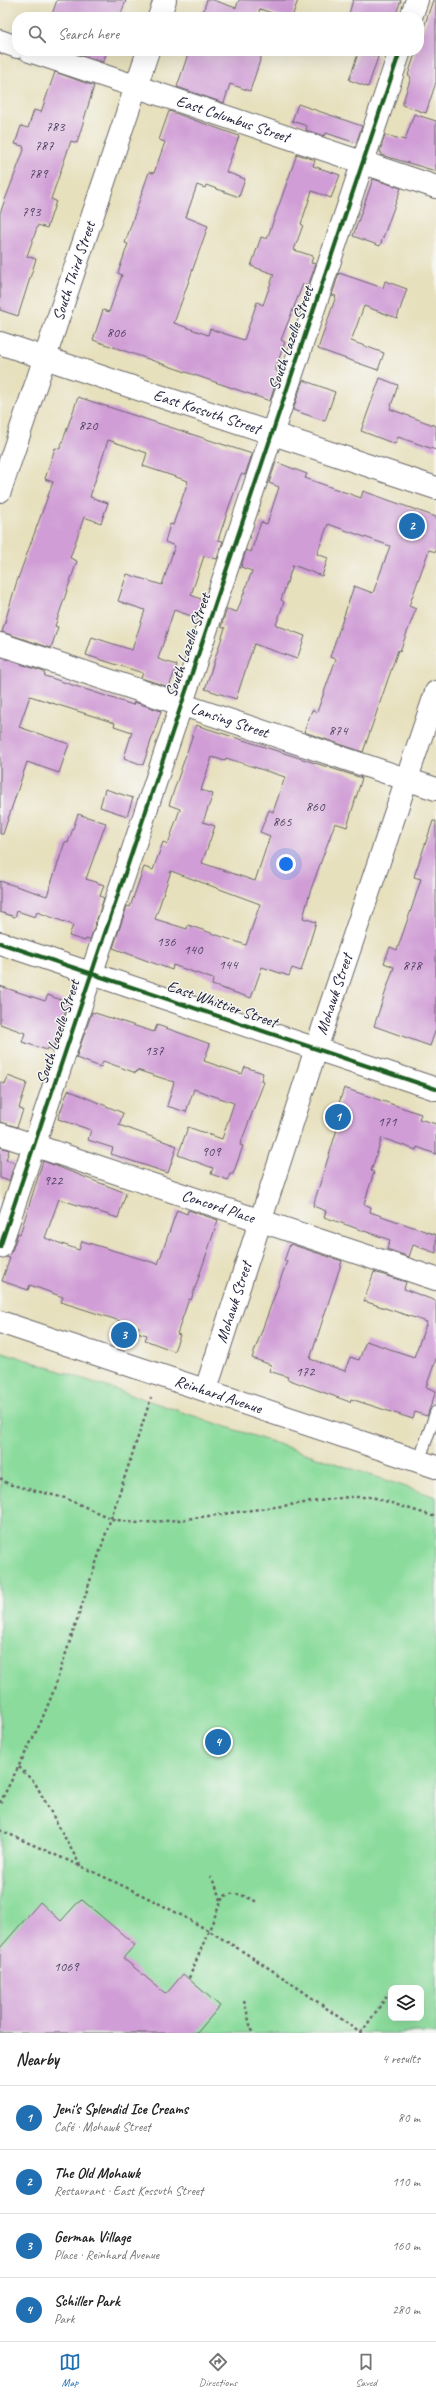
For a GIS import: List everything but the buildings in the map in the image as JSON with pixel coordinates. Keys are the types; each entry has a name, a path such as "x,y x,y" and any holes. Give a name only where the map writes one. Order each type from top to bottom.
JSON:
{"street":[{"path":"161,12 165,0"},
{"path":"413,12 417,0"},
{"path":"0,41 12,45"},
{"name":"East Columbus Street","path":"45,56 436,187"},
{"name":"South Third Street","path":"0,491 146,56"},
{"name":"South Lazelle Street","path":"0,1247 398,56"},
{"name":"East Kossuth Street","path":"0,343 436,488"},
{"name":"Lansing Street","path":"0,644 436,789"},
{"name":"Mohawk Street","path":"206,1389 316,1049 436,692"},
{"name":"East Whittier Street","path":"0,943 436,1089"},
{"name":"Concord Place","path":"0,1134 436,1279"},
{"name":"Reinhard Avenue","path":"0,1322 206,1389 428,1464"}],"lane":[{"path":"428,1464 436,1412"}],"path":[{"path":"0,1803 19,1767 52,1695 112,1519 151,1398"},
{"path":"0,1478 8,1484 65,1498 112,1519 153,1523 348,1497 372,1497 436,1517"},
{"path":"19,1767 35,1783 81,1867"},
{"path":"0,1830 152,1900 208,1931 270,1969 360,2033 388,1995"},
{"path":"211,1877 219,1893 220,1904"},
{"path":"189,1978 220,1904 226,1895 232,1894 258,1902"},
{"path":"244,2000 252,2033"}],"green space":[{"path":"0,1351 436,1497 436,2033 0,2033"}],"cycle path":[{"path":"0,1247 398,56"},
{"path":"0,943 436,1089"}],"place":[{"name":"The Old Mohawk","path":"412,526"},
{"name":"Jeni's Splendid Ice Creams","path":"338,1117"},
{"name":"German Village","path":"124,1335"},
{"name":"Schiller Park","path":"218,1742"}]}
